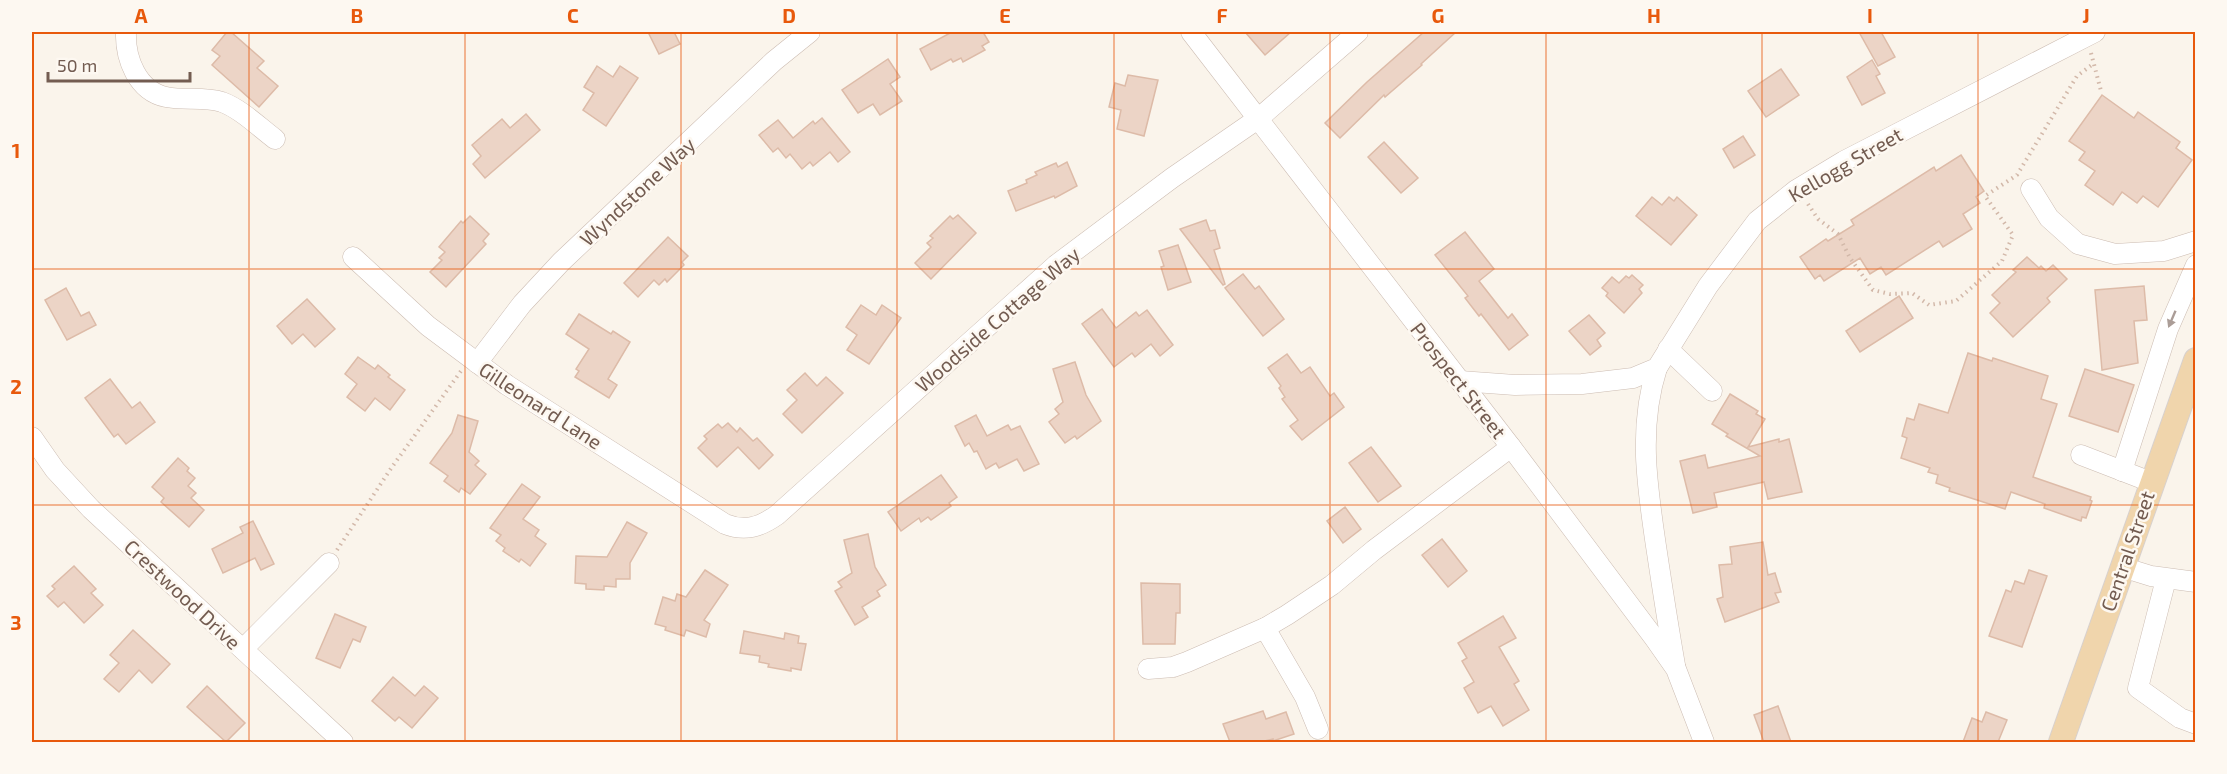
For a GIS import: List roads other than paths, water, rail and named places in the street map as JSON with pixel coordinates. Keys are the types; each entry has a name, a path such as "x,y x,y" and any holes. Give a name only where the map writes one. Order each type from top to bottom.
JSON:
{"main road":[{"name":"Central Street","path":"2061,742 2196,360"}],"street":[{"path":"126,32 125,42 133,70 141,82 152,91 166,97 208,98 225,103 275,139"},
{"name":"Wyndstone Way","path":"473,360 561,262 774,61 810,32"},
{"name":"Prospect Street","path":"1191,32 1511,447 1676,669 1704,742"},
{"name":"Woodside Cottage Way","path":"745,530 767,522 777,515 1056,265 1172,178 1259,118 1358,32"},
{"name":"Kellogg Street","path":"1676,669 1650,511 1645,454 1647,417 1657,368 1725,261 1774,205 1819,175 2095,32"},
{"path":"2031,189 2049,218 2078,244 2115,254 2164,251 2196,241"},
{"name":"Gilleonard Lane","path":"352,257 419,318 531,401 725,524 745,530"},
{"path":"2122,471 2168,329 2196,266"},
{"path":"1668,349 1712,391"},
{"path":"1460,381 1515,385 1603,382 1633,378 1657,368"},
{"name":"Crestwood Drive","path":"32,437 55,470 85,502 343,742"},
{"path":"1148,669 1187,662 1265,628 1318,595 1511,447"},
{"path":"2081,455 2151,482"},
{"path":"243,649 329,563"},
{"path":"2122,567 2151,576 2196,582"},
{"path":"2166,579 2138,688 2180,718 2196,724"},
{"path":"1265,628 1305,696 1318,729"}]}
